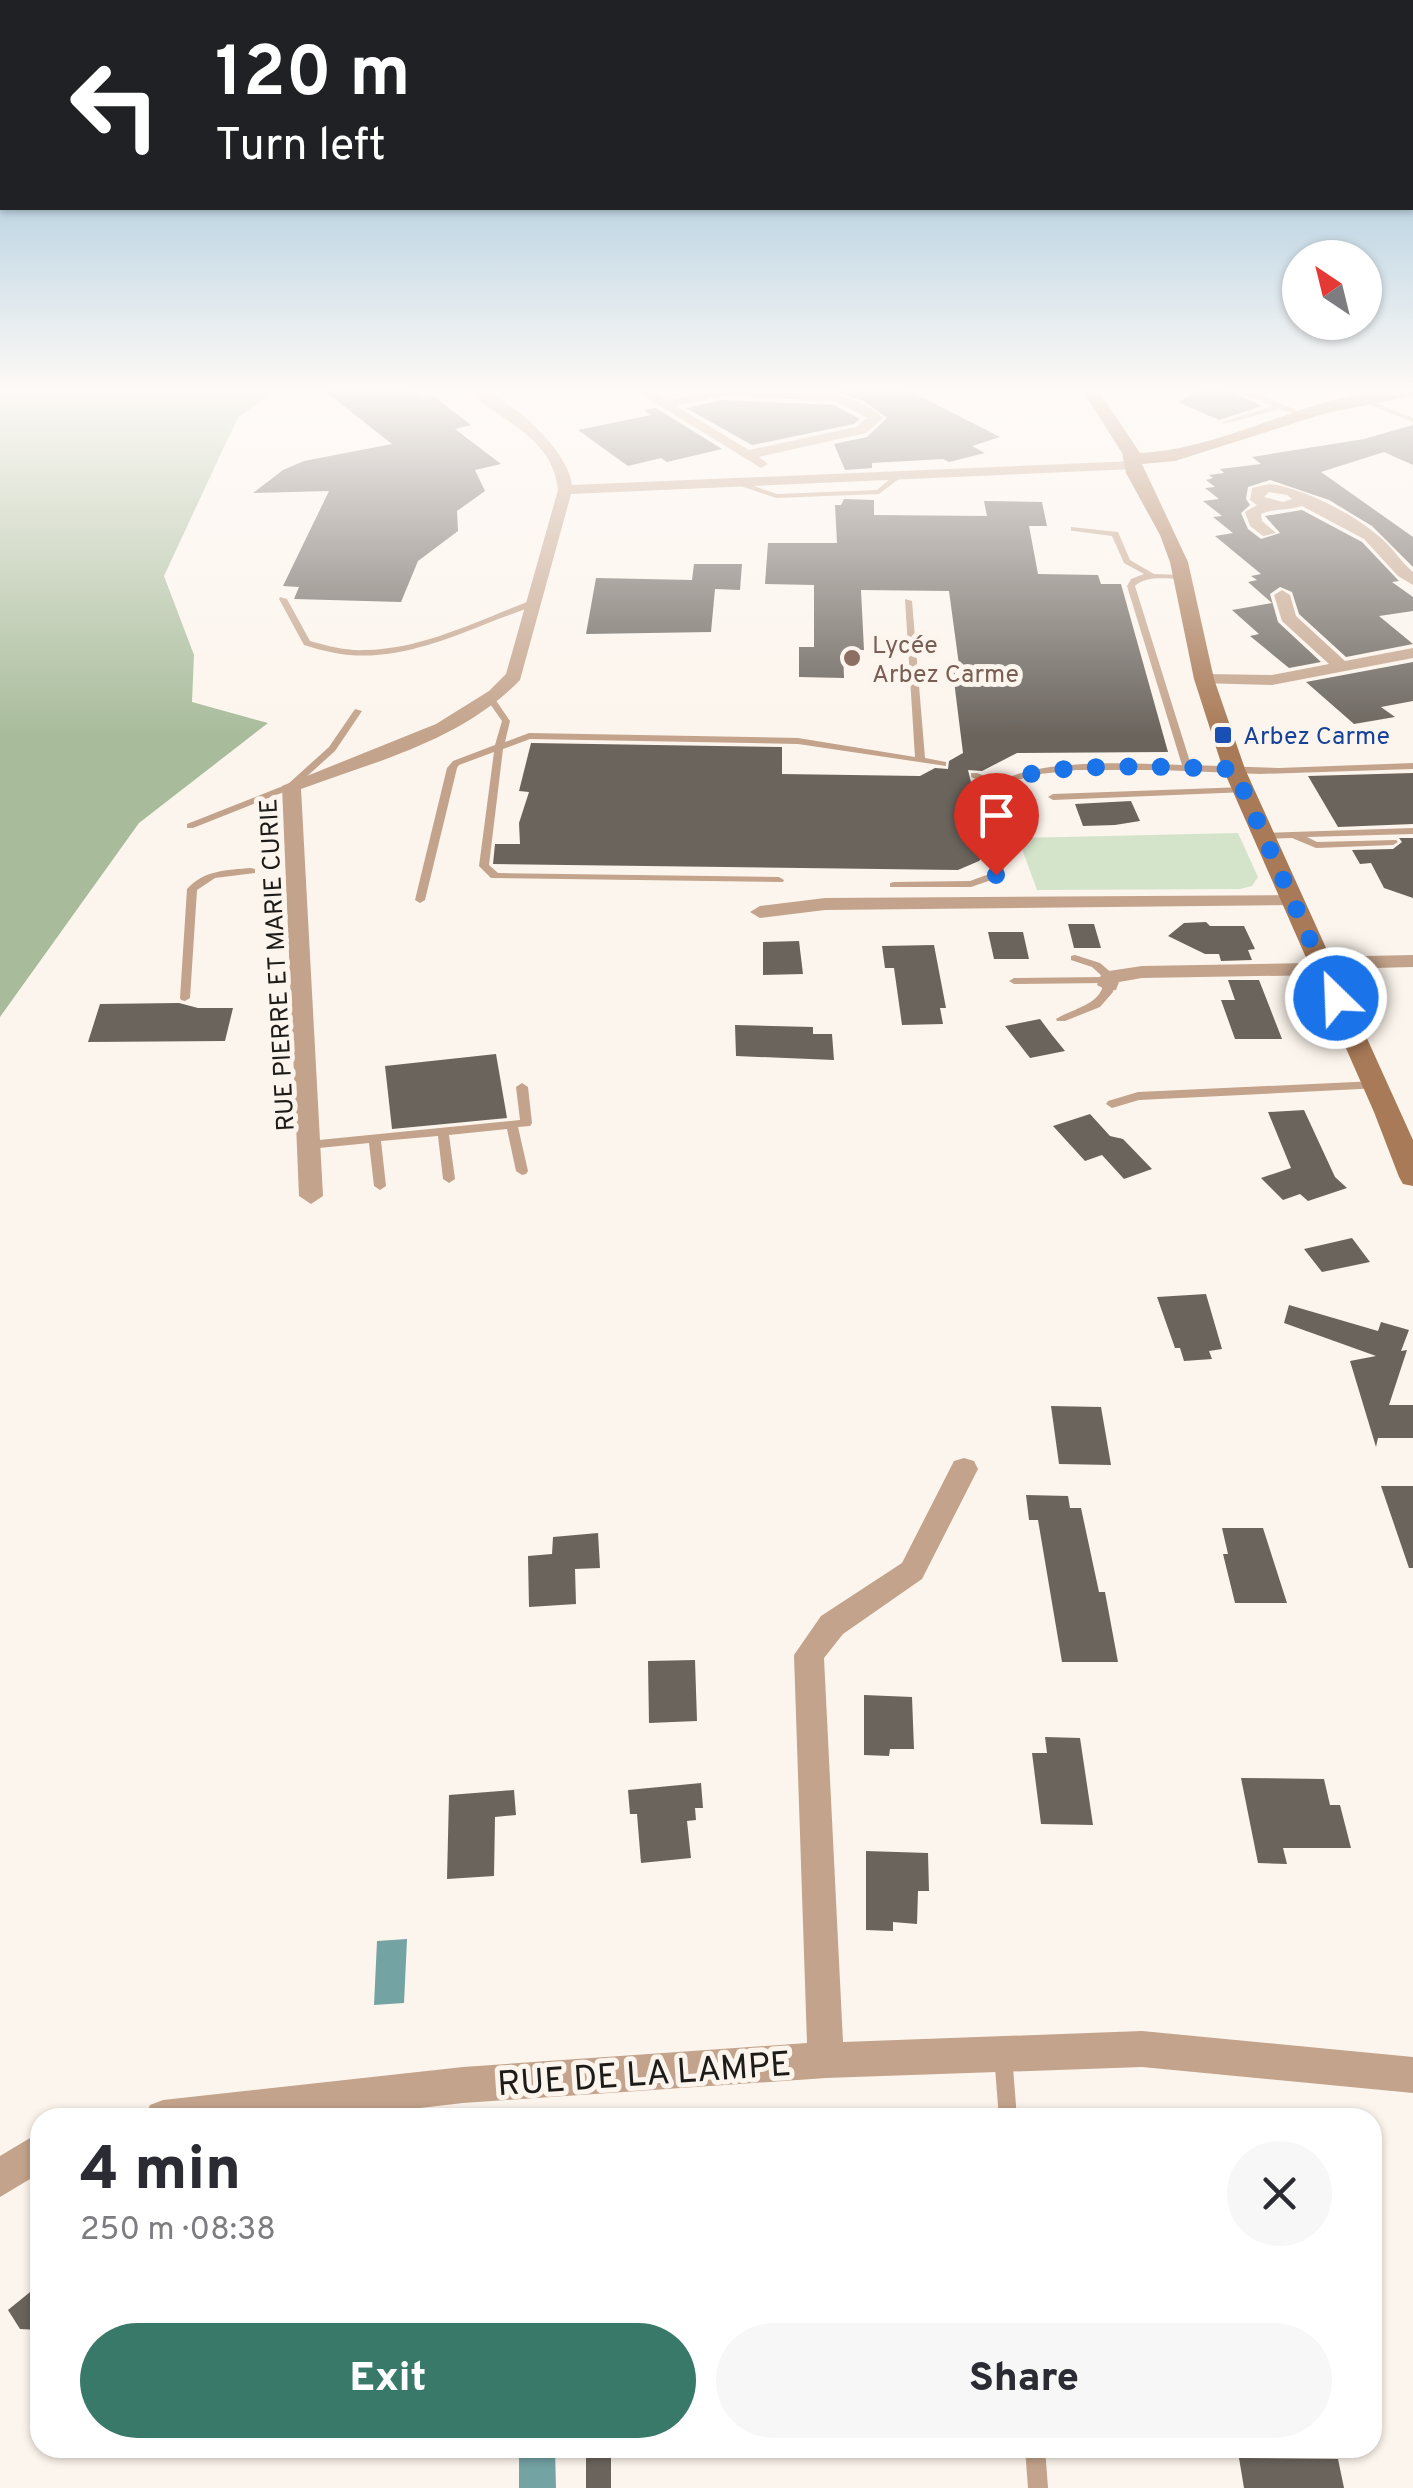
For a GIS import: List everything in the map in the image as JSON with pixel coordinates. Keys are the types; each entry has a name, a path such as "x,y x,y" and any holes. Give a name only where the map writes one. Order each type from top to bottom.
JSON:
{"main road":[{"path":"1154,504 1169,535 1182,577 1204,679 1239,780 1376,1085 1413,1177"}],"street":[{"name":"RUE PIERRE ET MARIE CURIE","path":"311,1196 291,786 454,724 492,700 514,676 561,504"},
{"path":"1268,533 1255,523 1253,512 1268,506 1296,504"},
{"path":"1314,504 1325,507 1385,550 1393,565 1413,580"},
{"path":"1282,595 1288,618 1342,667"},
{"path":"1204,679 1272,680 1413,653"},
{"path":"760,912 844,904 1293,901"},
{"path":"1108,981 1142,972 1413,962"},
{"name":"RUE DE LA LAMPE","path":"826,2060 810,1655 832,1625 912,1571 964,1469"},
{"name":"RUE DE LA LAMPE","path":"257,2108 463,2086 826,2060 1142,2049 1413,2076"},
{"path":"0,2178 30,2157"}],"lane":[{"path":"1074,529 1115,534 1127,561 1154,576"},
{"path":"1182,577 1137,579 1132,586 1188,769"},
{"path":"283,599 306,643 328,651 365,656 394,652 535,602"},
{"path":"908,601 920,759"},
{"path":"492,700 506,721 499,747 484,866 495,876 779,880"},
{"path":"190,826 291,786 332,749 358,711"},
{"path":"420,900 452,768 456,763 529,736 798,740 943,764"},
{"path":"1053,797 1413,766"},
{"path":"974,776 997,784 1030,773 1064,768 1188,769 1239,780"},
{"path":"894,885 971,884 996,875 999,870 989,798 997,784"},
{"path":"1264,836 1413,831"},
{"path":"1292,834 1316,845 1394,842"},
{"path":"185,998 192,889 214,874 251,871"},
{"path":"1061,1019 1096,1005 1108,992 1108,981 1096,964 1075,958"},
{"path":"1014,981 1108,981"},
{"path":"1112,1104 1138,1096 1376,1085"},
{"path":"309,1144 526,1123 522,1086"},
{"path":"512,1125 522,1171"},
{"path":"443,1132 449,1178"},
{"path":"375,1139 380,1186"},
{"path":"1002,2055 1007,2108"},
{"path":"1036,2458 1038,2488"}],"green space":[{"path":"0,504 197,504 164,576 194,655 192,702 268,723 139,823 0,1017"},
{"path":"1238,833 1258,877 1252,886 1240,889 1037,890 1018,838"}],"water":[{"path":"407,1939 404,2003 374,2005 377,1941"},
{"path":"519,2458 555,2458 556,2488 519,2488"}],"building":[{"path":"323,504 467,504 457,511 458,531 418,561 401,602 294,599 299,587 283,586"},
{"path":"874,504 874,515 987,516 985,504 1042,504 1047,526 1029,526 1038,574 1098,575 1101,584 1121,584 1168,752 1017,753 982,771 968,770 988,850 979,861 958,870 493,864 495,844 520,844 519,823 529,792 519,791 531,743 782,747 782,774 920,776 935,768 948,769 949,761 963,753 952,665 959,665 949,591 861,590 864,650 843,650 844,678 799,677 799,647 814,647 814,585 765,584 768,543 837,543 835,505"},
{"path":"1207,504 1249,504 1241,513 1248,529 1261,539 1280,533 1265,516 1302,510 1362,542 1399,581 1392,582 1413,597 1413,611 1379,616 1413,644 1346,657 1299,614 1292,592 1280,587 1270,594 1278,622 1321,662 1289,668 1250,636 1259,634 1232,610 1272,603 1248,582 1257,580 1251,576 1261,574 1215,536 1233,533 1213,517 1222,516"},
{"path":"1336,504 1366,504 1413,537 1413,567 1372,526"},
{"path":"694,564 742,564 740,590 715,589 711,632 586,634 596,578 692,580"},
{"path":"1413,662 1413,701 1381,707 1395,717 1354,724 1306,682"},
{"path":"1413,773 1413,824 1338,827 1308,776"},
{"path":"1131,801 1140,821 1115,825 1083,826 1075,804"},
{"path":"1399,838 1413,838 1413,898 1384,888 1371,863 1360,864 1352,850 1393,849 1402,842"},
{"path":"1206,922 1210,926 1244,926 1255,949 1248,950 1252,960 1221,961 1219,954 1205,954 1168,936 1184,923"},
{"path":"1068,924 1094,924 1101,948 1074,948"},
{"path":"988,932 1023,932 1029,959 994,959"},
{"path":"799,941 803,974 763,975 763,942"},
{"path":"934,945 946,1008 940,1008 943,1024 902,1025 894,968 885,968 882,946"},
{"path":"1228,980 1259,980 1282,1039 1235,1039 1221,1000 1235,1000"},
{"path":"179,1003 198,1008 233,1008 225,1041 88,1042 100,1004"},
{"path":"1040,1019 1065,1051 1030,1058 1005,1026"},
{"path":"735,1025 813,1027 813,1034 832,1034 834,1060 736,1056"},
{"path":"496,1054 507,1118 392,1129 385,1066"},
{"path":"1304,1110 1335,1177 1347,1188 1308,1201 1300,1194 1283,1200 1261,1178 1291,1168 1268,1112"},
{"path":"1090,1114 1110,1136 1123,1139 1152,1169 1124,1179 1102,1155 1085,1161 1053,1126"},
{"path":"1352,1238 1370,1262 1322,1272 1304,1249"},
{"path":"1206,1294 1222,1349 1209,1351 1212,1359 1184,1361 1180,1348 1175,1348 1157,1297"},
{"path":"1289,1305 1378,1331 1381,1322 1409,1330 1401,1351 1407,1350 1389,1405 1413,1405 1413,1438 1378,1438 1376,1447 1350,1361 1376,1356 1284,1323"},
{"path":"1051,1406 1101,1407 1111,1465 1059,1464"},
{"path":"1381,1486 1413,1486 1413,1568 1409,1568"},
{"path":"1026,1495 1068,1496 1070,1508 1081,1508 1099,1592 1105,1592 1118,1662 1062,1662 1038,1520 1029,1520"},
{"path":"1222,1528 1263,1528 1287,1603 1235,1603 1223,1554 1228,1554"},
{"path":"598,1533 600,1568 575,1569 576,1604 529,1607 528,1556 552,1554 553,1537"},
{"path":"695,1660 697,1721 649,1723 648,1661"},
{"path":"864,1695 912,1697 914,1749 890,1749 889,1756 864,1755"},
{"path":"1045,1737 1080,1738 1093,1825 1041,1824 1032,1753 1047,1753"},
{"path":"1241,1778 1324,1779 1330,1805 1340,1805 1351,1848 1283,1848 1287,1864 1258,1863"},
{"path":"701,1783 703,1808 695,1808 696,1820 687,1821 691,1858 641,1863 637,1814 630,1814 628,1790"},
{"path":"514,1790 516,1815 495,1817 494,1876 447,1879 449,1795"},
{"path":"866,1851 928,1853 929,1891 918,1891 917,1924 893,1922 893,1931 866,1930"},
{"path":"30,2292 30,2330 20,2329 8,2310"},
{"path":"586,2458 611,2458 611,2488 586,2488"},
{"path":"1239,2458 1338,2459 1344,2488 1244,2488"}],"place":[{"name":"Lycée Arbez Carme","path":"852,658"},
{"name":"Arbez Carme","path":"1223,735"}],"route":[{"path":"996,875 999,870 989,798 1004,780 1064,768 1234,769 1336,998"}]}
